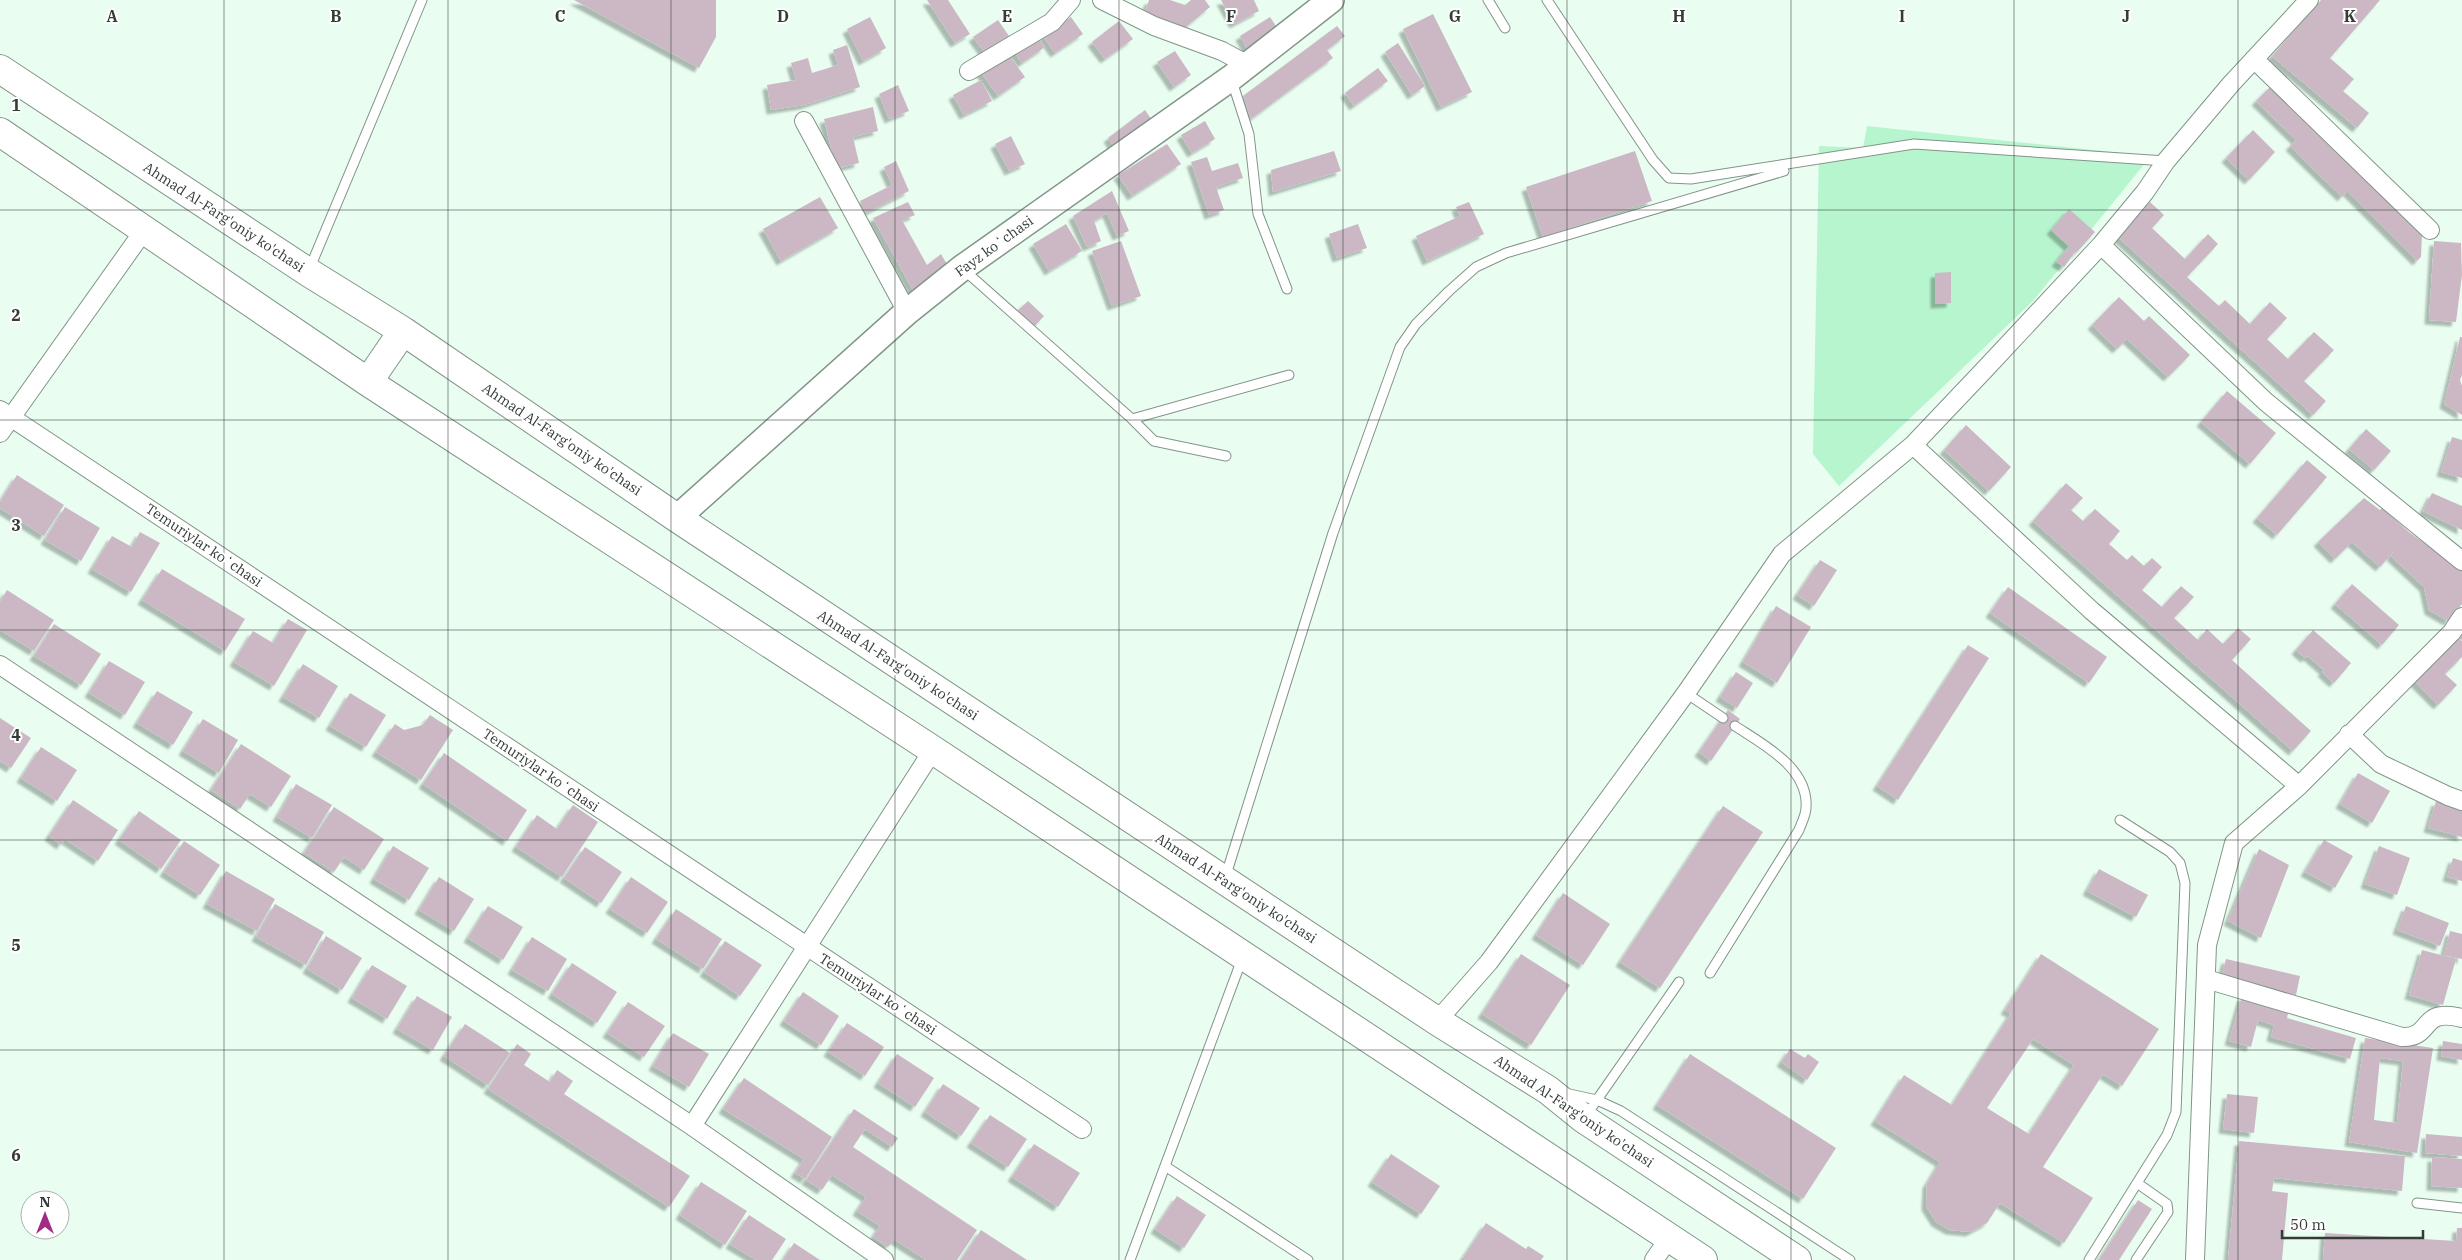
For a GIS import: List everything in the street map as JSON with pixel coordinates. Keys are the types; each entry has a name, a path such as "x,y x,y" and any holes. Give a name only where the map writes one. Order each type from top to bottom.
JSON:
{"highway":[{"name":"Ahmad Al-Farg'oniy ko'chasi","path":"0,69 308,272 403,331 677,518 1437,1021 1548,1090 1590,1110 1797,1260"},
{"path":"0,132 145,228 368,382 933,750 1703,1260"},
{"path":"368,382 403,331"}],"street":[{"path":"969,71 1052,22 1072,0"},
{"path":"1102,0 1154,26 1222,51 1239,71"},
{"name":"Fayz koʻchasi","path":"677,518 907,312 962,268 1239,71 1331,0"},
{"path":"1437,1021 1489,962 1686,693 1782,554 1913,444 2101,245 2145,192 2166,161 2254,59 2309,0"},
{"path":"2254,59 2430,230"},
{"path":"804,121 907,312"},
{"path":"0,433 5,413 145,228"},
{"path":"2101,245 2266,402 2462,561"},
{"name":"Temuriylar koʻchasi","path":"5,413 1082,1129"},
{"path":"1913,444 2092,611 2300,786"},
{"path":"2195,1260 2207,945 2234,843 2300,786 2349,734 2452,632 2462,617"},
{"path":"0,665 692,1126 884,1260"},
{"path":"2349,734 2381,764 2462,801"},
{"path":"692,1126 808,948 933,750"},
{"path":"2206,979 2402,1037 2418,1035 2438,1015 2447,1014 2462,1018"},
{"path":"1654,1260 1670,1237"}],"lane":[{"path":"308,272 422,0"},
{"path":"1488,0 1505,28"},
{"path":"1547,0 1653,160 1669,178 1691,179 1914,144 2166,161"},
{"path":"1239,71 1249,134 1258,214 1287,289"},
{"path":"1224,880 1332,533 1400,347 1416,324 1476,267 1506,253 1784,171"},
{"path":"962,268 1132,419 1154,441 1226,456"},
{"path":"1132,419 1289,375"},
{"path":"1686,693 1722,718"},
{"path":"1710,973 1799,830 1806,809 1804,791 1795,772 1775,752 1735,726"},
{"path":"2089,1260 2167,1135 2176,1112 2185,882 2180,863 2170,852 2120,820"},
{"path":"1130,1260 1243,956"},
{"path":"1590,1110 1679,982"},
{"path":"1590,1110 1621,1111 1850,1260"},
{"path":"1165,1166 1308,1260"},
{"path":"2136,1260 2168,1212 2167,1204 2137,1183"},
{"path":"2417,1203 2462,1208"}],"green space":[{"path":"1867,126 2151,156 2033,301 1839,486 1813,454 1819,146 1863,148"}],"building":[{"path":"574,0 716,0 716,37 699,68"},
{"path":"927,0 948,0 970,34 955,43"},
{"path":"1149,0 1170,0 1185,5 1191,0 1205,0 1210,7 1181,31 1143,17"},
{"path":"1221,0 1254,0 1259,11 1234,24"},
{"path":"2321,0 2380,0 2330,58 2354,79 2343,91 2369,113 2357,128 2272,56"},
{"path":"1433,14 1472,92 1441,107 1403,29"},
{"path":"870,17 886,48 863,61 847,29"},
{"path":"1071,17 1083,34 1055,53 1043,36"},
{"path":"1270,17 1278,29 1249,52 1240,36"},
{"path":"998,20 1009,36 985,53 973,37"},
{"path":"1119,21 1133,39 1105,59 1092,42"},
{"path":"1337,26 1345,36 1327,50 1333,58 1251,119 1243,96"},
{"path":"1037,36 1045,47 1022,63 1014,52"},
{"path":"1398,43 1425,86 1412,95 1385,52"},
{"path":"847,45 860,87 804,105 771,110 767,85 796,80 791,63 808,58 812,73 838,65 833,50"},
{"path":"1175,51 1191,75 1174,87 1157,62"},
{"path":"1007,52 1025,77 998,96 980,71"},
{"path":"1378,68 1388,81 1354,106 1345,93"},
{"path":"981,80 992,101 964,115 953,95"},
{"path":"898,85 909,111 889,119 879,94"},
{"path":"2272,85 2422,234 2421,257 2417,261 2347,191 2342,197 2290,146 2296,140 2256,101"},
{"path":"873,107 878,131 853,137 859,163 836,169 824,119"},
{"path":"1145,110 1154,123 1117,151 1108,138"},
{"path":"1205,121 1215,139 1192,153 1181,135"},
{"path":"2253,130 2275,152 2249,180 2226,158"},
{"path":"1011,136 1025,164 1009,171 995,144"},
{"path":"1167,144 1181,164 1132,196 1118,175"},
{"path":"1334,151 1341,171 1273,192 1271,170"},
{"path":"1635,151 1652,201 1543,237 1526,187"},
{"path":"1207,157 1212,171 1238,163 1243,178 1216,187 1224,210 1209,215 1191,162"},
{"path":"896,161 909,191 866,213 860,201 892,185 884,167"},
{"path":"1112,191 1129,231 1117,236 1107,213 1094,221 1101,241 1087,247 1073,216"},
{"path":"820,197 838,228 781,261 763,229"},
{"path":"908,202 915,215 902,220 927,265 941,254 948,266 914,292 873,218"},
{"path":"1469,202 1484,234 1427,261 1416,236 1460,216 1456,207"},
{"path":"2150,202 2164,215 2152,228 2185,259 2208,234 2218,244 2187,277 2219,306 2225,300 2250,324 2270,302 2287,318 2267,339 2288,359 2314,332 2334,350 2304,381 2326,401 2313,415 2118,237"},
{"path":"2069,209 2095,232 2076,253 2051,230"},
{"path":"1066,224 1082,251 1049,271 1033,244"},
{"path":"1358,224 1367,248 1337,258 1329,234"},
{"path":"1121,241 1141,296 1112,306 1092,251"},
{"path":"2434,241 2461,243 2462,275 2456,322 2429,320"},
{"path":"2068,247 2075,252 2064,267 2056,262"},
{"path":"1951,272 1951,303 1935,304 1935,273"},
{"path":"2119,297 2144,321 2149,316 2190,355 2168,377 2127,339 2117,349 2092,325"},
{"path":"1028,301 1044,316 1034,327 1017,311"},
{"path":"2460,337 2462,337 2462,375 2460,380 2462,386 2462,415 2444,404"},
{"path":"2227,391 2276,433 2250,464 2201,422"},
{"path":"1966,425 2011,467 1989,491 1944,450"},
{"path":"2366,429 2391,451 2374,470 2349,449"},
{"path":"2452,437 2462,440 2462,478 2441,472"},
{"path":"2307,460 2327,477 2277,535 2257,518"},
{"path":"17,475 64,505 44,536 0,508 0,502"},
{"path":"2066,483 2083,498 2071,510 2083,521 2095,509 2120,531 2109,544 2127,560 2132,555 2144,566 2152,558 2162,567 2142,590 2162,607 2181,586 2194,597 2174,618 2198,640 2207,629 2223,644 2238,628 2251,639 2232,660 2311,731 2293,751 2033,521"},
{"path":"2432,493 2462,506 2462,530 2423,511"},
{"path":"2364,498 2380,510 2382,508 2409,532 2462,570 2462,604 2448,621 2429,610 2424,587 2391,556 2396,549 2380,567 2352,542 2335,559 2318,542"},
{"path":"65,507 100,528 81,561 45,540"},
{"path":"140,532 160,543 131,592 92,569 112,536 132,547"},
{"path":"1820,560 1837,570 1814,606 1797,595"},
{"path":"162,569 245,619 225,651 142,600"},
{"path":"2352,584 2399,625 2382,645 2335,604"},
{"path":"2008,587 2107,657 2089,683 1990,613"},
{"path":"7,590 54,620 34,651 0,630 0,602"},
{"path":"1776,606 1811,627 1777,683 1743,662"},
{"path":"288,619 307,630 274,686 234,662 253,631 273,643"},
{"path":"54,624 101,654 81,685 34,656"},
{"path":"2313,630 2351,663 2334,683 2322,672 2324,670 2308,656 2305,658 2296,650"},
{"path":"2456,636 2462,641 2462,657 2445,674 2457,685 2438,705 2413,680"},
{"path":"1968,645 1989,658 1898,800 1877,786"},
{"path":"109,661 145,682 125,715 89,693"},
{"path":"303,664 338,686 319,718 283,697"},
{"path":"1736,672 1753,683 1737,708 1720,697"},
{"path":"157,691 193,712 173,745 137,723"},
{"path":"350,693 386,715 366,747 330,726"},
{"path":"1728,710 1740,719 1711,761 1699,752"},
{"path":"430,715 453,730 421,780 376,752 395,724 404,730 423,725"},
{"path":"0,718 31,738 11,768 0,761"},
{"path":"203,719 238,740 219,773 183,751"},
{"path":"241,744 291,776 271,807 250,794 240,809 211,790"},
{"path":"41,747 77,770 57,801 21,778"},
{"path":"444,753 527,810 507,841 423,784"},
{"path":"2358,773 2390,791 2372,823 2340,804"},
{"path":"296,784 332,805 312,838 277,817"},
{"path":"73,800 118,830 98,861 65,839 61,845 49,836"},
{"path":"2436,801 2462,808 2462,837 2428,828"},
{"path":"573,805 598,822 562,877 516,847 537,815 557,829"},
{"path":"1723,806 1763,832 1660,988 1620,962"},
{"path":"334,807 384,839 364,870 344,857 334,872 304,853"},
{"path":"139,811 181,840 161,869 119,840"},
{"path":"2324,840 2353,856 2335,888 2305,872"},
{"path":"184,841 220,865 200,895 164,872"},
{"path":"393,846 429,868 409,900 374,879"},
{"path":"2379,846 2410,858 2397,895 2365,884"},
{"path":"585,847 622,872 601,903 564,878"},
{"path":"2259,849 2289,865 2261,938 2228,921"},
{"path":"2453,858 2462,861 2462,881 2447,877"},
{"path":"2099,869 2148,895 2136,917 2087,891"},
{"path":"226,871 275,899 257,931 207,904"},
{"path":"439,877 474,899 454,931 419,910"},
{"path":"631,877 668,902 647,933 610,909"},
{"path":"1563,893 1610,924 1583,965 1536,935"},
{"path":"275,904 324,932 306,965 256,937"},
{"path":"488,906 523,927 503,960 468,938"},
{"path":"2406,906 2449,923 2440,946 2397,930"},
{"path":"676,909 722,939 703,969 656,939"},
{"path":"2450,931 2462,934 2462,959 2444,955"},
{"path":"326,936 362,958 342,990 307,969"},
{"path":"532,937 567,959 548,991 512,970"},
{"path":"725,941 762,965 740,996 704,972"},
{"path":"2422,950 2456,959 2443,1005 2409,995"},
{"path":"1521,954 1570,985 1531,1045 1482,1014"},
{"path":"2041,954 2159,1029 2122,1086 2103,1074 2043,1167 2093,1198 2064,1243 2000,1203 1987,1223 1970,1232 1950,1230 1936,1222 1926,1206 1927,1184 1940,1162 1875,1121 1904,1075 1952,1105 2011,1013 2005,1010","holes":["2033,1039 2074,1065 2029,1134 1987,1108"]},
{"path":"2226,959 2300,976 2296,995 2221,977"},
{"path":"572,963 617,992 597,1023 552,994"},
{"path":"372,965 407,986 387,1019 352,998"},
{"path":"803,992 839,1016 821,1045 784,1021"},
{"path":"417,996 452,1017 433,1050 397,1029"},
{"path":"2242,996 2289,1009 2287,1018 2356,1038 2350,1059 2271,1037 2274,1025 2258,1020 2251,1047 2229,1041"},
{"path":"628,1002 665,1026 644,1057 607,1033"},
{"path":"847,1023 884,1047 865,1076 828,1052"},
{"path":"465,1024 510,1053 488,1085 444,1056"},
{"path":"673,1033 709,1054 689,1087 653,1066"},
{"path":"2365,1038 2433,1048 2417,1153 2349,1142","holes":["2380,1058 2403,1061 2397,1123 2374,1120"]},
{"path":"2443,1041 2462,1044 2462,1060 2441,1056"},
{"path":"517,1044 531,1054 524,1065 550,1082 557,1070 573,1081 564,1094 690,1176 669,1207 488,1089"},
{"path":"1790,1049 1805,1058 1808,1054 1819,1062 1807,1080 1781,1062"},
{"path":"897,1054 934,1078 915,1107 878,1083"},
{"path":"1690,1054 1836,1148 1803,1199 1657,1105"},
{"path":"744,1078 832,1137 805,1179 795,1173 804,1159 723,1109"},
{"path":"943,1084 980,1108 961,1136 925,1112"},
{"path":"2227,1094 2258,1097 2254,1133 2223,1129"},
{"path":"854,1109 898,1138 892,1147 865,1129 853,1147 977,1230 957,1260 926,1260 894,1239 888,1247 873,1237 880,1226 857,1211 866,1197 832,1175 822,1190 806,1180"},
{"path":"990,1115 1027,1139 1008,1167 971,1143"},
{"path":"2426,1134 2462,1137 2462,1156 2425,1153"},
{"path":"2239,1141 2405,1156 2402,1191 2274,1178 2272,1191 2288,1193 2282,1260 2228,1260"},
{"path":"1034,1144 1080,1173 1058,1207 1012,1177"},
{"path":"1391,1154 1440,1186 1421,1214 1372,1182"},
{"path":"2432,1157 2462,1159 2462,1188 2431,1186"},
{"path":"701,1182 747,1211 725,1245 680,1215"},
{"path":"1177,1196 1206,1215 1184,1248 1155,1229"},
{"path":"2138,1200 2152,1209 2119,1260 2099,1260"},
{"path":"749,1215 786,1239 772,1260 756,1260 730,1244"},
{"path":"1486,1223 1526,1249 1528,1246 1544,1256 1541,1260 1465,1260 1463,1258"},
{"path":"2457,1228 2462,1228 2462,1260 2323,1260 2325,1233 2456,1241"},
{"path":"981,1230 1027,1260 961,1260"},
{"path":"794,1243 820,1260 783,1260"}]}
